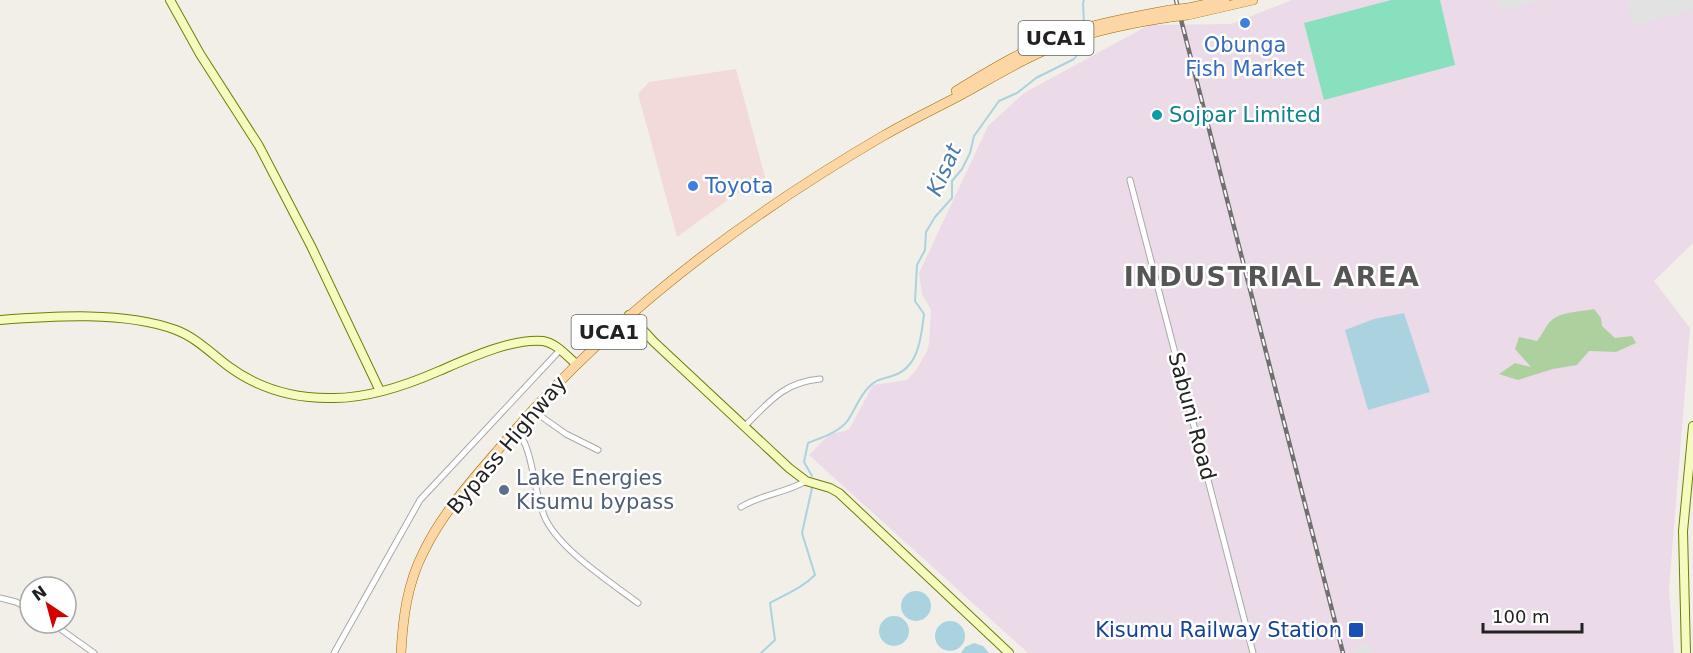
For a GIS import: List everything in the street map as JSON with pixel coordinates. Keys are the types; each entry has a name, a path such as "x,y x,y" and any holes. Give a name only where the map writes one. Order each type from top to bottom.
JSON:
{"main road":[{"name":"Bypass Highway","path":"1188,11 1225,0"},
{"name":"Bypass Highway","path":"401,653 408,593 424,550 463,492 515,428 576,364 672,279 756,217 872,143 971,82 1042,44 1122,18 1188,11 1253,0"},
{"name":"UCA1","path":"402,636 406,653"}],"street":[{"path":"170,0 200,54 259,146 311,246 380,391"},
{"name":"Sabuni Road","path":"1130,180 1253,653"},
{"path":"629,315 654,342 789,468 806,481 839,493 1009,653"},
{"path":"0,320 68,316 158,324 193,338 231,368 281,393 311,398 338,398 402,386 500,348 543,341 552,344 576,364"},
{"name":"Bypass Highway","path":"334,653 420,500 560,350"},
{"path":"745,426 786,388 799,382 820,379"},
{"path":"532,410 566,434 598,450"},
{"path":"1686,653 1683,531 1693,426"},
{"path":"515,428 526,444 535,490 550,526 584,563 638,603"},
{"path":"741,507 760,497 784,491 806,481"},
{"path":"0,598 18,603"},
{"path":"69,635 94,653"}],"shaded area":[{"path":"1292,0 1693,0 1693,243 1654,281 1690,328 1669,589 1674,653 1028,653 809,455 830,434 850,428 873,385 907,380 917,369 927,351 931,310 922,294 919,273 988,126 1024,93 1149,25 1231,24"},
{"path":"1497,0 1542,0 1501,11"},
{"path":"1627,0 1693,0 1693,9 1633,26"},
{"path":"736,69 766,181 736,194 677,237 638,94 649,82"},
{"path":"1369,643 1372,653 1354,653 1353,647"}],"green space":[{"path":"1391,0 1440,0 1455,65 1324,100 1304,23"},
{"path":"1594,309 1601,318 1602,326 1615,338 1632,336 1636,343 1616,352 1589,351 1577,365 1553,369 1518,380 1499,374 1515,363 1531,367 1515,349 1519,337 1537,341 1548,324 1557,317"}],"water":[{"path":"1404,313 1430,392 1368,410 1345,330 1374,319"},
{"path":"916,591 927,595 931,606 927,617 916,621 905,617 901,606 905,595"},
{"path":"894,616 905,620 909,631 905,642 894,646 883,642 879,631 883,620"},
{"path":"950,621 961,625 965,636 961,647 950,651 939,647 935,636 939,625"},
{"path":"974,643 983,646 989,653 961,653 965,647"}],"waterway":[{"path":"1084,0 1084,24"},
{"name":"Kisat","path":"812,476 804,462 808,443 840,428 848,420 862,395 871,385 901,372 908,366 917,351 924,314 915,301 917,265 925,250 926,232 935,217 952,198 952,181 962,169 970,153 974,136 999,101 1017,93 1036,78 1074,59 1086,44 1085,39"},
{"name":"Kisat","path":"761,653 775,640 770,603 815,575 802,533 812,488"}],"railway":[{"path":"1176,0 1343,653"}],"place":[{"name":"Obunga Fish Market","path":"1245,23"},
{"name":"Sojpar Limited","path":"1157,115"},
{"name":"Toyota","path":"693,186"},
{"name":"Lake Energies Kisumu bypass","path":"504,490"},
{"name":"Kisumu Railway Station","path":"1356,630"}],"district":[{"name":"INDUSTRIAL AREA","path":"1272,276"}]}
